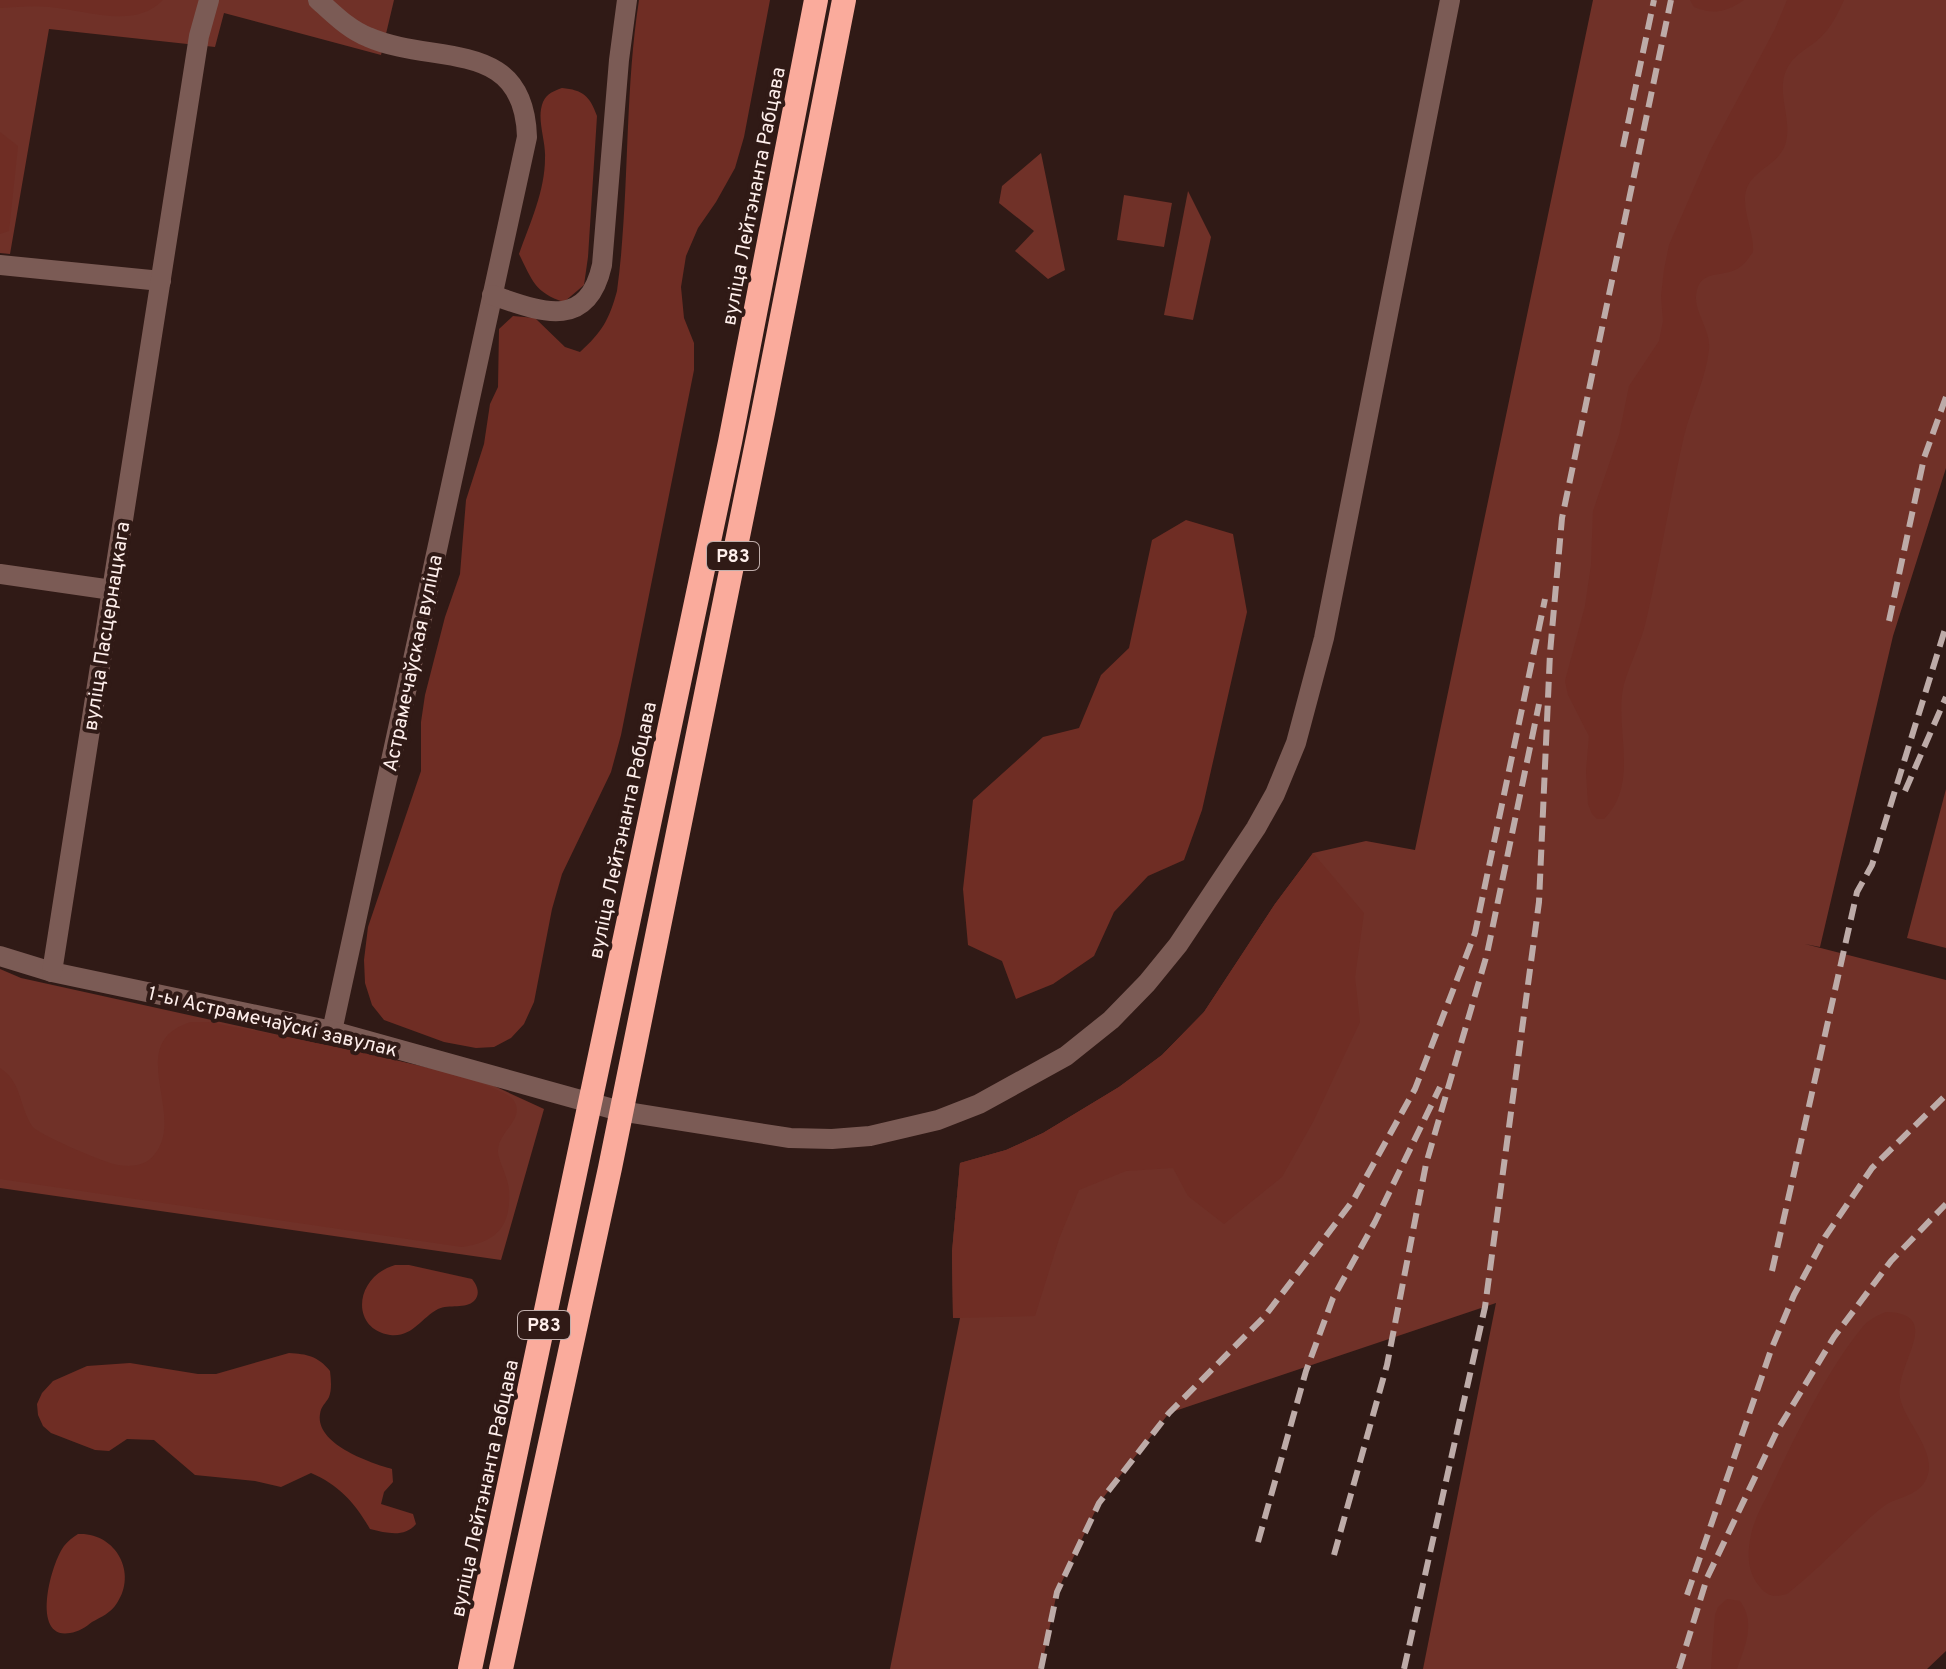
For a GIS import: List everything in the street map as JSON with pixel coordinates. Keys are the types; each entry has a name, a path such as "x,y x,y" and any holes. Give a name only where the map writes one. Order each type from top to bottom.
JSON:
{"highway":[{"name":"вуліца Лейтэнанта Рабцава","path":"470,1669 730,442 816,0"},
{"name":"Р83","path":"501,1669 620,1111 844,0"}],"street":[{"name":"вуліца Пасцернацкага","path":"52,972 201,25 209,0"},
{"name":"Астрамечаўская вуліца","path":"318,0 352,29 370,38 470,60 501,72 510,81 527,120 525,157 492,295 332,1031"},
{"path":"492,295 541,312 556,312 575,308 591,295 598,283 627,0"},
{"name":"1-ы Астрамечаўскі завулак","path":"0,956 52,972 332,1031 620,1111 790,1138 870,1136 938,1120 979,1104 1066,1056 1111,1020 1178,945 1233,866 1275,794 1296,743 1312,689 1450,0"},
{"path":"0,265 161,281"},
{"path":"0,574 112,590"}],"shaded area":[{"path":"0,0 394,0 381,55 224,13 215,47 49,29 10,254 0,253"},
{"path":"0,0 163,0 138,14 109,16 44,6 0,8"},
{"path":"639,0 770,0 744,137 735,168 698,228 686,256 681,287 684,318 694,343 694,370 611,772 562,874 534,1002 524,1024 511,1038 494,1047 476,1048 444,1042 384,1020 372,1005 365,983 368,927 421,771 421,722 425,695 445,617 460,574 466,500 484,444 490,404 498,387 499,329 513,316 535,318 565,347 580,352 604,325 617,291 631,72"},
{"path":"1593,0 1946,0 1946,468 1893,636 1820,947 1805,944 1946,980 1946,1651 1927,1669 1423,1669 1496,1303 1169,1413 1099,1503 1057,1592 1041,1669 890,1669 960,1318 953,1318 952,1252 960,1163 1006,1150 1043,1133 1119,1087 1162,1055 1204,1012 1275,904 1313,853 1366,841 1415,850"},
{"path":"1690,0 1744,0 1726,10 1708,11 1694,7"},
{"path":"1787,0 1844,0 1828,28 1796,57 1785,75 1785,145 1776,159 1751,181 1745,197 1753,252 1737,269 1703,279 1697,290 1697,305 1709,341 1707,360 1684,436 1646,621 1624,684 1621,718 1624,771 1621,788 1615,804 1604,819 1597,819 1588,804 1586,772 1589,736 1568,695 1565,681 1585,606 1591,565 1593,511 1619,435 1629,386 1659,341 1663,321 1661,296 1669,245 1710,151 1775,29"},
{"path":"562,88 585,95 597,116 584,285 564,302 540,290 519,254 536,207 544,170 541,109 547,96"},
{"path":"0,132 18,146 9,231 0,234"},
{"path":"1041,153 1065,270 1048,279 1015,251 1034,231 999,203 1002,186"},
{"path":"1188,191 1211,237 1193,320 1164,315"},
{"path":"1124,195 1172,203 1164,247 1117,240"},
{"path":"1186,520 1233,534 1247,612 1202,810 1184,860 1148,876 1114,912 1094,956 1053,984 1016,999 1002,961 968,945 963,889 973,800 1043,737 1079,728 1101,675 1129,648 1152,540"},
{"path":"1946,789 1946,948 1907,938"},
{"path":"1313,853 1364,913 1355,977 1360,1022 1313,1122 1282,1177 1224,1224 1188,1196 1173,1168 1126,1171 1079,1190 1059,1239 1035,1316 953,1318 952,1252 960,1163 1006,1150 1043,1133 1119,1087 1162,1055 1204,1012 1275,904"},
{"path":"0,969 21,978 479,1079 544,1109 501,1260 0,1188"},
{"path":"191,1022 208,1022 371,1055 498,1090 514,1101 517,1107 498,1150 509,1190 504,1223 493,1237 462,1247 0,1179 0,1068 12,1080 36,1130 107,1162 136,1165 149,1160 161,1144 164,1126 158,1065 160,1048 170,1033"},
{"path":"395,1265 409,1265 472,1279 478,1293 474,1301 467,1305 438,1309 404,1333 390,1335 377,1331 363,1313 365,1291 381,1271"},
{"path":"1886,1312 1904,1315 1913,1322 1915,1331 1900,1385 1900,1398 1926,1451 1929,1462 1924,1483 1912,1493 1879,1510 1787,1594 1769,1594 1756,1581 1749,1562 1756,1517 1823,1385 1864,1326"},
{"path":"289,1353 312,1357 330,1371 331,1391 322,1407 321,1425 335,1443 346,1450 392,1469 393,1482 384,1492 381,1504 413,1514 416,1524 411,1528 395,1533 370,1529 345,1496 311,1473 281,1487 195,1475 154,1440 127,1439 109,1451 95,1450 51,1433 38,1415 37,1404 53,1381 87,1366 130,1363 216,1374"},
{"path":"78,1534 91,1535 112,1547 124,1567 123,1591 115,1606 106,1614 76,1632 58,1632 50,1625 47,1613 50,1583 64,1546"},
{"path":"1727,1599 1740,1601 1745,1609 1748,1626 1746,1643 1737,1669 1711,1669 1715,1615"}],"railway":[{"path":"1623,147 1654,0"},
{"path":"1404,1669 1485,1307 1539,902 1550,653 1562,518 1671,0"},
{"path":"1889,621 1924,458 1946,397"},
{"path":"1041,1669 1057,1592 1099,1503 1169,1413 1264,1317 1308,1260 1354,1199 1415,1089 1475,933 1545,599"},
{"path":"1772,1271 1857,892 1872,865 1946,626"},
{"path":"1905,791 1946,697"},
{"path":"1334,1555 1387,1365 1426,1164 1487,954 1539,704"},
{"path":"1258,1542 1306,1371 1333,1298 1375,1222 1440,1087"},
{"path":"1687,1595 1771,1350 1794,1295 1825,1237 1872,1168 1946,1095"},
{"path":"1679,1669 1707,1578 1777,1431 1834,1337 1891,1261 1946,1204"}]}
